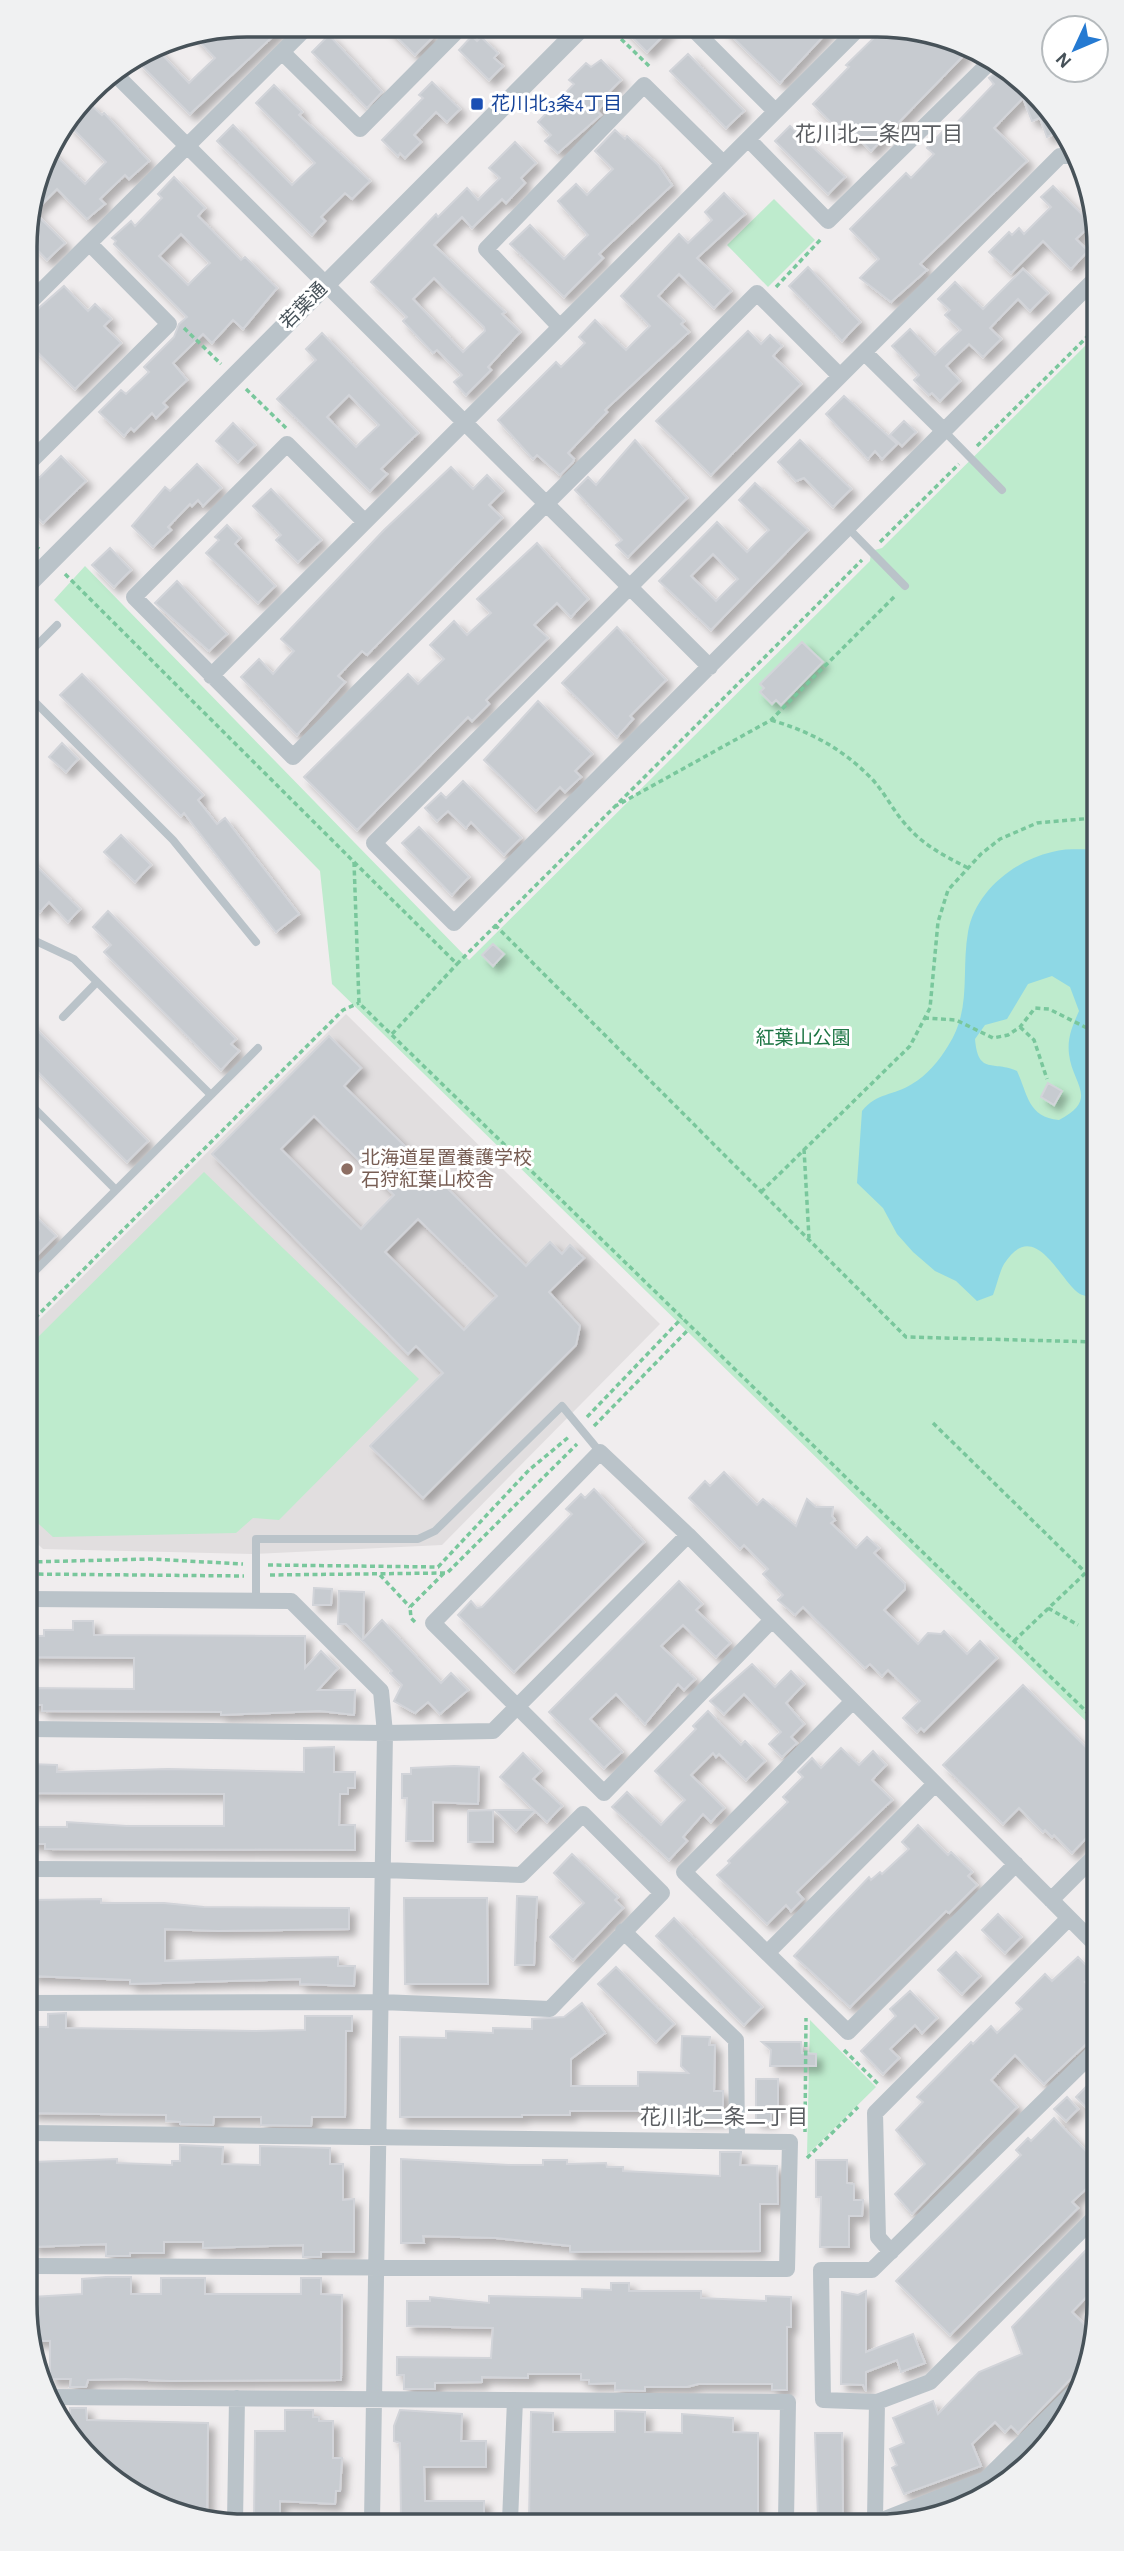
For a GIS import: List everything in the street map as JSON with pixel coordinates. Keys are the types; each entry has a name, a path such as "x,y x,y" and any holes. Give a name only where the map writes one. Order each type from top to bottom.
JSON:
{"street":[{"path":"37,295 297,37"},
{"path":"282,52 360,129 451,37"},
{"name":"若葉通","path":"37,575 572,37"},
{"path":"701,37 775,111"},
{"path":"211,676 850,37"},
{"path":"748,139 828,221 984,66"},
{"path":"120,79 466,420 710,667"},
{"path":"560,327 486,249 644,85 723,163"},
{"path":"1066,156 1060,156 374,843 454,923 1087,287"},
{"path":"37,455 169,324 90,244"},
{"path":"365,522 287,444 134,597 293,757 757,293 840,376"},
{"path":"864,352 944,432"},
{"path":"772,1620 604,1793 433,1623 600,1452 688,1535 1087,1936"},
{"path":"37,1729 385,1733 492,1731 688,1535"},
{"path":"37,1598 291,1601 382,1691 385,1733 372,2514"},
{"path":"853,1701 684,1872 848,2032 1016,1864"},
{"path":"767,1953 935,1784"},
{"path":"37,1869 383,1870 521,1875 583,1814 662,1893 550,2008 381,2002 37,2003"},
{"path":"1051,1900 1087,1864"},
{"path":"891,2252 878,2237 874,2113 1069,1918"},
{"path":"623,1931 736,2040 737,2141"},
{"path":"1087,2059 872,2270 821,2270 823,2400 877,2402 930,2382 1087,2225"},
{"path":"37,2133 790,2142 787,2269 37,2266"},
{"path":"59,2397 788,2402 786,2514"},
{"path":"234,2513 237,2398"},
{"path":"510,2514 514,2400"},
{"path":"875,2514 877,2402"},
{"path":"902,2512 986,2479 1061,2405"}],"lane":[{"path":"944,432 1002,489"},
{"path":"848,528 903,588"},
{"path":"37,645 57,625"},
{"path":"37,704 173,840 256,942"},
{"path":"37,942 74,959 211,1095"},
{"path":"63,1017 97,982"},
{"path":"37,1270 258,1048"},
{"path":"37,1114 116,1190"},
{"path":"256,1601 256,1539 418,1539 435,1531 562,1406 600,1452"}],"path":[{"path":"785,296 775,286 823,239 813,229"},
{"path":"182,325 287,429"},
{"path":"392,1035 495,925 1087,337"},
{"path":"37,547 457,964"},
{"path":"613,808 771,720 903,588"},
{"path":"771,720 804,730 834,747 867,774 906,825 931,850 968,868"},
{"path":"761,1192 910,1046 930,1008 938,922 948,890 1000,839 1037,823 1087,819"},
{"path":"354,862 359,1003 1087,1712"},
{"path":"495,925 905,1337 1087,1342"},
{"path":"37,1316 343,1010 359,1003"},
{"path":"924,1018 956,1020 993,1038 1008,1035 1020,1027 1035,1008 1049,1009 1087,1028"},
{"path":"1020,1027 1034,1040 1047,1079"},
{"path":"804,1149 809,1240"},
{"path":"37,1562 150,1559 256,1565 438,1567 529,1470 555,1451 682,1318"},
{"path":"37,1574 256,1576 447,1573 687,1331"},
{"path":"933,1423 1084,1571"},
{"path":"1014,1641 1087,1569"},
{"path":"380,1574 410,1607"},
{"path":"1048,1608 1078,1625"}],"shaded area":[{"name":"北海道星置養護学校 石狩紅葉山校舎","path":"346,1014 660,1324 442,1545 252,1554 43,1549 37,1543 37,1322"}],"green space":[{"path":"774,199 815,240 768,287 727,245"},
{"name":"紅葉山公園","path":"1087,344 1087,1722 332,984 320,871 54,600 85,566 469,960 870,561 871,551 882,548"},
{"path":"204,1172 419,1379 279,1520 253,1518 236,1533 53,1537 37,1522 37,1338"},
{"path":"810,2020 876,2087 807,2155"}],"water":[{"path":"1087,849 1087,1296 1072,1287 1046,1256 1026,1246 1015,1251 1004,1264 993,1295 977,1301 956,1281 935,1271 913,1252 897,1234 883,1208 857,1183 862,1111 874,1100 905,1088 917,1080 932,1067 948,1046 963,1004 968,932 972,917 987,891 1023,863 1037,856 1062,850","holes":["1052,976 1070,987 1079,1011 1070,1037 1069,1054 1081,1098 1078,1105 1059,1120 1049,1118 1035,1110 1030,1103 1017,1071 988,1065 980,1058 975,1039 985,1025 1007,1019 1028,984"]}],"building":[{"path":"233,37 272,37 190,114 141,65 162,55 189,83 215,58 200,43"},
{"path":"327,37 331,37 382,92 367,108 312,52"},
{"path":"396,37 433,37 415,55"},
{"path":"471,37 477,41 481,37 498,53 494,58 503,66 489,80 459,50"},
{"path":"632,37 662,37 647,52"},
{"path":"732,37 823,37 780,83"},
{"path":"875,37 918,41 964,55 871,151 858,138 852,144 813,104 849,67 846,65"},
{"path":"688,54 744,111 726,128 670,71"},
{"path":"601,60 621,80 603,98 606,101 597,111 601,115 558,153 545,141 551,135 538,122 574,84 569,80 586,63 591,67"},
{"path":"996,73 1026,98 1054,134 1047,137 1040,118 1032,121 1023,98 994,128 1027,161 920,264 927,270 891,302 860,278 879,259 850,229 906,173 911,178 934,154 927,148 945,129 948,132 994,84 989,78"},
{"path":"432,82 460,109 447,122 436,112 414,135 421,142 405,158 400,153 398,156 382,140 423,98 419,95"},
{"path":"274,85 302,112 299,115 370,181 352,199 345,193 321,217 325,221 312,235 217,141 233,125 292,185 315,163 256,103"},
{"path":"91,105 102,115 104,113 149,161 129,179 125,175 100,199 105,204 87,219 57,189 42,204 57,157 85,184 106,162 73,129"},
{"path":"790,126 845,177 828,194 775,141"},
{"path":"615,130 625,139 627,136 658,165 672,185 599,254 603,258 564,297 510,244 530,225 564,259 588,235 558,201 576,184 587,195 613,169 595,151"},
{"path":"515,142 536,163 521,178 525,183 506,203 502,199 472,228 462,217 434,245 505,312 502,314 520,332 488,367 491,370 466,395 454,382 462,375 437,350 433,353 403,321 407,317 371,282 436,214 438,217 467,188 478,200 500,178 489,168","holes":["434,278 485,331 463,352 413,299"]},
{"path":"174,177 205,208 198,216 241,260 245,257 277,288 243,329 233,320 212,343 203,334 173,363 187,380 163,403 167,407 156,418 152,413 134,431 131,428 124,436 99,412 121,390 126,394 149,372 144,367 174,337 179,324 187,317 114,244 116,241 112,238 131,221 135,226 162,198 158,194","holes":["181,234 210,263 188,285 159,256"]},
{"path":"1053,186 1085,217 1086,230 1076,239 1087,252 1071,269 1043,241 1011,273 989,252 1009,232 1012,235 1019,228 1024,234 1051,207 1041,197"},
{"path":"724,193 745,214 697,258 731,291 714,308 679,274 658,296 684,321 681,324 689,332 605,410 607,412 568,453 574,459 573,462 560,475 537,455 533,459 498,420 556,362 561,367 585,343 579,337 595,320 626,350 650,326 621,296 679,234 688,243 712,220 705,212"},
{"path":"39,217 65,243 47,260 37,250"},
{"path":"808,267 860,322 842,341 789,286"},
{"path":"1023,269 1048,293 1030,311 1018,299 990,328 1001,339 983,357 969,344 946,366 960,381 940,401 932,393 929,395 914,380 919,375 892,346 910,329 935,355 961,330 945,315 950,310 938,299 955,282 983,309"},
{"path":"64,286 88,311 95,304 111,319 104,326 121,343 75,389 37,352 37,310"},
{"path":"748,331 761,344 770,335 782,346 773,356 801,384 711,475 656,421"},
{"path":"322,333 418,433 381,469 387,474 370,491 277,399 316,360 306,349","holes":["349,395 379,425 356,447 327,417"]},
{"path":"844,396 897,444 882,459 875,451 868,459 826,414"},
{"path":"904,421 916,432 902,446 890,435"},
{"path":"233,423 255,445 238,462 216,441"},
{"path":"635,440 687,498 628,557 616,545 622,540 575,490 588,477 596,485"},
{"path":"800,440 851,489 833,507 804,478 796,481 778,462"},
{"path":"61,456 86,481 43,523 37,517 37,476 39,478"},
{"path":"197,464 221,488 203,506 198,500 192,506 190,504 168,527 171,530 153,547 132,526 165,487 170,491"},
{"path":"451,467 473,489 487,475 503,491 489,505 502,518 367,655 362,651 338,676 345,682 297,735 241,677 259,659 273,674 294,651 281,639 384,530"},
{"path":"755,483 808,530 711,630 659,581 717,522 747,552 769,530 739,500","holes":["713,554 738,579 716,601 691,576"]},
{"path":"271,489 321,540 298,562 276,540 281,535 253,506"},
{"path":"227,525 240,538 235,544 275,586 258,603 206,553 219,540 215,537"},
{"path":"537,543 588,599 571,617 557,603 534,625 548,638 486,700 489,704 472,721 468,717 357,830 304,777 408,674 418,684 444,659 430,645 454,621 467,635 491,613 477,599"},
{"path":"110,548 131,570 114,587 92,565"},
{"path":"177,581 227,634 209,651 155,603"},
{"path":"617,627 666,680 630,716 633,719 617,737 562,683"},
{"path":"802,642 823,662 781,705 776,700 772,704 760,692 764,688 760,684"},
{"path":"82,674 203,795 198,800 217,824 225,818 299,914 276,932 184,813 181,816 60,695"},
{"path":"538,701 592,754 575,771 581,777 565,792 560,787 536,811 484,760"},
{"path":"62,743 78,759 66,772 49,757"},
{"path":"463,781 521,838 504,855 471,822 466,828 448,811 437,821 425,808 441,793 446,798"},
{"path":"419,827 469,877 452,895 402,843"},
{"path":"121,835 151,865 135,882 104,852"},
{"path":"37,867 80,909 68,922 49,902 40,912 37,909"},
{"path":"108,911 236,1039 231,1044 239,1051 221,1070 104,952 111,945 93,927"},
{"path":"493,944 504,954 493,966 482,955"},
{"path":"37,1030 148,1141 127,1162 37,1071"},
{"path":"329,1036 361,1068 344,1086 526,1266 550,1242 562,1254 570,1245 584,1258 549,1292 580,1326 576,1345 423,1498 370,1446 443,1373 416,1346 408,1354 212,1154","holes":["314,1116 394,1195 361,1229 281,1149","418,1219 497,1296 464,1330 385,1252"]},
{"path":"1048,1083 1062,1091 1054,1105 1041,1097"},
{"path":"37,1218 56,1236 37,1255"},
{"path":"724,1472 757,1505 763,1499 796,1526 807,1499 816,1507 833,1507 832,1516 835,1520 831,1523 856,1548 867,1537 879,1548 874,1553 905,1584 905,1589 884,1610 918,1644 928,1633 941,1634 944,1631 967,1654 980,1641 997,1658 924,1731 921,1728 917,1732 903,1718 920,1701 888,1670 882,1676 870,1664 865,1668 803,1607 795,1615 778,1600 783,1595 763,1574 768,1569 744,1545 740,1549 689,1498 705,1481 710,1486"},
{"path":"594,1489 644,1542 514,1672 458,1615 471,1601 477,1608 482,1607 572,1514 566,1509 581,1494 585,1498"},
{"path":"679,1581 702,1604 696,1610 730,1643 716,1657 683,1625 661,1646 695,1679 684,1690 678,1684 645,1724 616,1694 590,1719 622,1752 604,1768 549,1712"},
{"path":"314,1588 332,1589 331,1605 313,1605"},
{"path":"339,1591 364,1592 363,1639 382,1620 441,1683 451,1673 468,1690 440,1714 428,1702 415,1713 394,1701 402,1685 390,1673 392,1671 346,1624 338,1624"},
{"path":"73,1621 93,1621 94,1635 305,1636 305,1668 321,1651 338,1668 318,1690 355,1690 354,1715 320,1711 221,1715 221,1712 42,1711 42,1705 37,1705 37,1688 134,1689 134,1658 37,1657 37,1636 44,1636 44,1630 73,1630"},
{"path":"752,1664 775,1687 791,1671 804,1684 786,1703 804,1724 791,1737 797,1743 782,1757 769,1744 781,1732 744,1694 724,1714 710,1701"},
{"path":"1023,1685 1087,1748 1087,1837 1072,1853 1054,1835 1052,1837 1045,1830 1043,1832 1019,1808 1003,1824 943,1765"},
{"path":"708,1711 741,1745 745,1741 765,1761 746,1780 719,1754 716,1757 713,1753 691,1775 724,1808 711,1822 703,1814 683,1837 687,1841 669,1860 612,1807 627,1792 661,1825 685,1800 655,1771 696,1729 693,1726"},
{"path":"334,1747 334,1772 355,1772 355,1788 348,1788 348,1794 340,1794 339,1825 355,1825 355,1850 45,1849 45,1844 37,1844 37,1827 67,1827 67,1822 127,1826 224,1826 224,1794 37,1793 37,1764 57,1765 57,1772 168,1769 304,1772 304,1748"},
{"path":"841,1748 859,1765 873,1751 886,1765 872,1780 892,1800 797,1892 803,1899 791,1911 786,1905 767,1924 717,1875 788,1802 783,1797 803,1777 798,1772 812,1758 821,1768"},
{"path":"523,1753 541,1771 533,1779 562,1806 547,1822 535,1811 516,1831 495,1810 534,1810 500,1777"},
{"path":"479,1767 478,1804 433,1802 433,1841 406,1841 407,1798 402,1798 402,1774 411,1774 411,1768"},
{"path":"493,1810 493,1842 468,1842 468,1811"},
{"path":"918,1825 948,1855 951,1852 972,1872 968,1876 977,1885 949,1913 946,1911 850,2007 794,1956 869,1877 871,1880 880,1872 882,1874 909,1849 902,1842"},
{"path":"572,1854 618,1897 615,1900 623,1908 573,1960 550,1937 584,1903 554,1873"},
{"path":"517,1896 537,1897 534,1965 515,1965"},
{"path":"404,1898 487,1898 488,1984 405,1984"},
{"path":"101,1899 101,1903 164,1903 204,1907 349,1908 349,1929 165,1929 165,1961 338,1957 338,1966 355,1966 354,1986 300,1984 300,1979 130,1984 130,1980 37,1976 37,1900"},
{"path":"998,1914 1021,1937 1005,1953 982,1930"},
{"path":"674,1918 762,2007 744,2025 656,1936"},
{"path":"956,1952 980,1976 962,1994 938,1970"},
{"path":"1078,1957 1087,1966 1087,2043 1044,2084 1015,2055 991,2080 1017,2107 912,2214 895,2194 925,2164 896,2130 923,2102 917,2097 971,2042 973,2044 991,2026 997,2033 1022,2009 1016,2003 1045,1974 1052,1981"},
{"path":"616,1967 674,2024 656,2042 598,1984"},
{"path":"910,1991 937,2018 922,2033 915,2025 890,2049 899,2058 883,2074 861,2051 896,2016 890,2009"},
{"path":"582,2003 605,2033 571,2059 571,2086 638,2086 638,2072 688,2073 681,2066 682,2036 710,2037 709,2045 715,2045 714,2091 723,2091 723,2120 685,2120 685,2115 649,2115 649,2111 570,2111 570,2115 522,2117 400,2117 400,2037 446,2038 446,2031 493,2033 493,2028 532,2029 532,2019 564,2017"},
{"path":"66,2013 66,2028 255,2031 305,2030 305,2016 352,2016 352,2031 346,2031 345,2117 312,2117 311,2126 261,2125 261,2117 214,2117 213,2125 180,2124 166,2121 166,2115 37,2113 37,2027 48,2027 48,2014"},
{"path":"762,2042 801,2042 802,2053 816,2054 816,2066 770,2066 771,2050"},
{"path":"756,2079 778,2079 778,2113 771,2113 771,2121 756,2121"},
{"path":"1087,2086 1087,2108 1076,2097"},
{"path":"1067,2097 1078,2109 1066,2121 1054,2109"},
{"path":"1054,2118 1087,2152 1087,2188 1072,2202 1078,2208 950,2335 896,2281 1021,2155 1016,2150 1028,2138 1031,2141"},
{"path":"180,2145 223,2147 222,2164 260,2165 260,2146 330,2148 330,2164 343,2164 343,2200 354,2199 354,2252 321,2252 321,2257 303,2257 303,2245 203,2248 203,2242 164,2242 164,2253 106,2256 106,2244 37,2247 37,2162 117,2159 117,2163 172,2165 172,2161 180,2161"},
{"path":"720,2152 741,2152 740,2165 777,2166 778,2204 760,2204 760,2251 570,2252 570,2246 496,2238 423,2236 424,2243 401,2243 401,2159 509,2165 543,2165 543,2160 567,2160 567,2164 606,2163 607,2167 623,2167 623,2171 720,2176"},
{"path":"816,2160 847,2160 847,2183 854,2184 854,2200 863,2200 862,2216 849,2216 849,2247 820,2247 821,2197 816,2197"},
{"path":"1087,2249 1087,2296 1072,2312 1086,2326 1074,2375 1018,2433 1011,2426 1005,2432 995,2422 972,2444 981,2466 904,2494 892,2468 897,2465 890,2449 904,2443 893,2418 933,2401 938,2414 979,2372 1022,2354 1012,2327"},
{"path":"131,2277 131,2294 161,2294 161,2278 205,2278 205,2294 301,2294 301,2278 321,2278 321,2294 342,2295 341,2380 125,2379 88,2380 86,2387 70,2387 71,2379 51,2379 50,2341 41,2341 37,2297 82,2294 82,2279"},
{"path":"611,2283 629,2283 629,2291 701,2291 701,2298 766,2301 766,2296 791,2297 791,2327 787,2327 787,2390 772,2390 772,2384 698,2384 687,2387 645,2387 645,2391 615,2390 615,2383 589,2384 589,2380 581,2380 581,2374 528,2374 528,2378 482,2377 482,2382 435,2383 435,2389 404,2389 404,2375 397,2375 397,2357 491,2358 493,2328 407,2326 407,2301 430,2301 430,2297 489,2303 489,2296 582,2298 582,2289 611,2290"},
{"path":"866,2291 866,2352 913,2334 925,2363 901,2372 897,2360 866,2372 866,2391 863,2385 841,2384 842,2292 858,2295"},
{"path":"70,2408 86,2408 87,2420 208,2423 207,2510 154,2493 119,2471 98,2453 70,2416"},
{"path":"285,2410 313,2410 313,2417 319,2417 319,2421 333,2421 333,2458 342,2458 340,2491 336,2491 335,2504 280,2501 280,2514 254,2514 255,2431 285,2431"},
{"path":"400,2410 462,2414 461,2441 486,2441 486,2467 424,2467 425,2501 484,2501 484,2514 401,2514 400,2443 394,2441 394,2426"},
{"path":"615,2411 645,2412 645,2432 682,2433 682,2414 733,2418 733,2432 758,2433 758,2514 529,2514 531,2412 553,2413 553,2432 615,2432"},
{"path":"815,2433 842,2433 843,2514 818,2514"}],"place":[{"name":"花川北3条4丁目","path":"477,104"},
{"name":"北海道星置養護学校 石狩紅葉山校舎","path":"347,1169"}],"district":[{"name":"花川北二条四丁目","path":"879,134"},
{"name":"花川北二条二丁目","path":"724,2117"}]}
